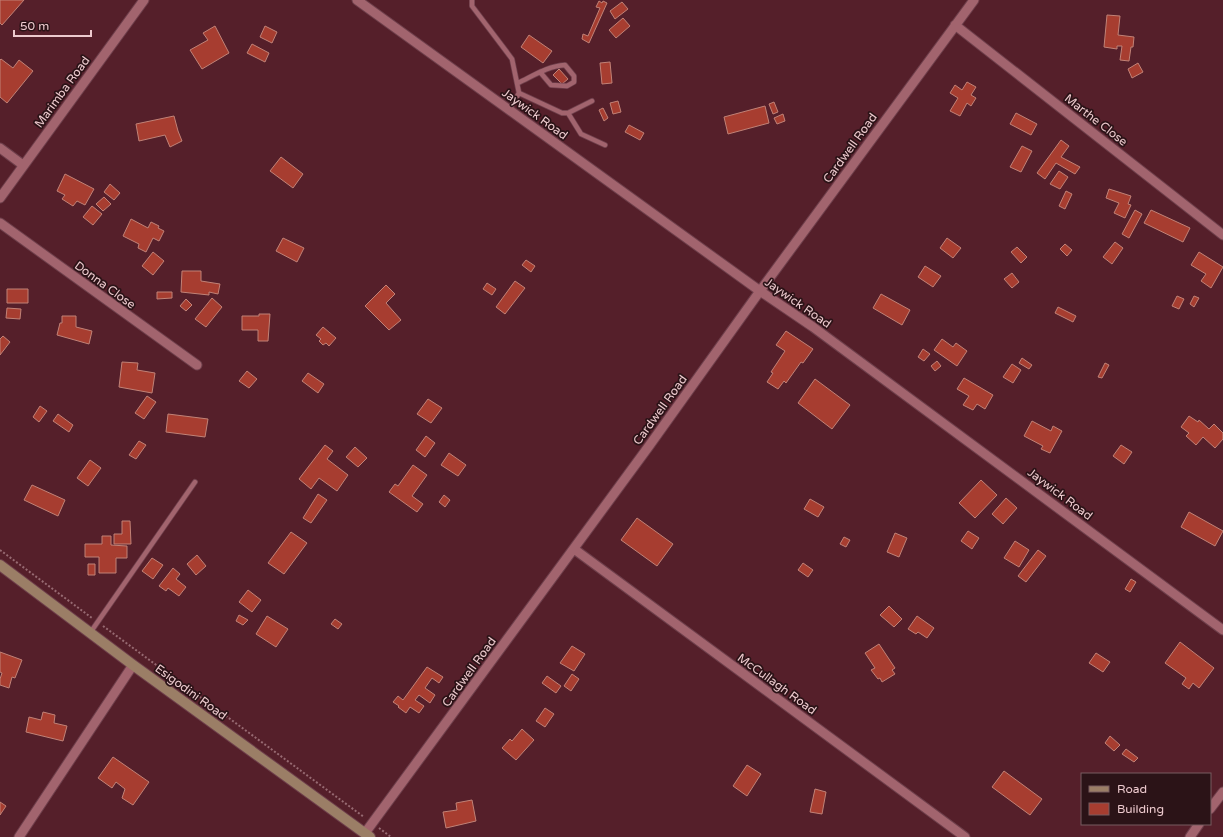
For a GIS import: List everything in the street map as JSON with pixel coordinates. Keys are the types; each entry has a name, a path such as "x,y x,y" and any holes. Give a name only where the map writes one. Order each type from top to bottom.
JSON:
{"main road":[{"name":"Esigodini Road","path":"0,565 133,666 367,835"}],"street":[{"name":"Marimba Road","path":"0,198 144,0"},
{"name":"Jaywick Road","path":"357,0 760,291 813,327 1223,630"},
{"name":"Cardwell Road","path":"367,835 372,823 574,549 760,291 974,0"},
{"name":"Marthe Close","path":"955,25 1223,235"},
{"path":"0,148 23,165"},
{"name":"Donna Close","path":"0,223 197,366"},
{"name":"McCullagh Road","path":"574,549 965,837"},
{"path":"19,837 133,666"},
{"path":"1211,809 1223,792"},
{"path":"1190,837 1198,825"}],"lane":[{"path":"472,0 472,6 512,59 519,93 509,110"},
{"path":"518,83 540,72 554,66 565,65 574,76 574,82 567,86 552,85 540,72"},
{"path":"519,93 562,113 568,113 592,101"},
{"path":"568,113 581,134 605,145"},
{"path":"90,633 195,482"}],"path":[{"path":"0,550 391,837"}],"building":[{"path":"0,0 24,0 2,25 0,23"},
{"path":"599,1 602,3 603,1 607,3 589,43 582,39 583,34 588,36 600,8 596,7"},
{"path":"622,2 628,9 615,19 610,11"},
{"path":"1107,15 1120,16 1118,35 1134,37 1129,61 1120,60 1122,46 1117,46 1117,49 1104,47"},
{"path":"623,18 630,26 616,38 609,30"},
{"path":"215,26 229,53 202,69 190,50 208,40 203,33"},
{"path":"265,26 277,32 272,43 260,37"},
{"path":"529,35 552,51 543,63 521,47"},
{"path":"252,44 269,53 265,62 247,53"},
{"path":"1,59 13,68 19,60 33,71 7,103 0,97"},
{"path":"610,62 612,83 602,84 600,63"},
{"path":"1138,63 1143,72 1132,78 1128,69"},
{"path":"559,69 568,79 562,84 553,75"},
{"path":"967,82 976,87 971,95 976,98 971,106 967,103 960,116 950,111 958,98 950,93 955,85 962,90"},
{"path":"618,101 621,112 613,114 610,103"},
{"path":"774,102 778,112 773,114 769,104"},
{"path":"765,106 769,123 728,134 724,117"},
{"path":"603,108 608,118 604,121 599,110"},
{"path":"1016,113 1037,124 1031,135 1010,124"},
{"path":"783,114 785,121 777,124 774,118"},
{"path":"174,116 182,141 170,147 165,135 139,141 136,124"},
{"path":"629,125 644,133 640,140 625,132"},
{"path":"1061,140 1069,146 1061,157 1080,167 1075,174 1056,163 1045,179 1037,173"},
{"path":"1022,146 1032,151 1021,172 1010,167"},
{"path":"281,157 303,174 293,188 270,171"},
{"path":"1059,171 1068,177 1060,189 1050,184"},
{"path":"65,174 94,189 85,205 77,201 73,206 62,199 65,195 57,191"},
{"path":"110,184 120,193 114,200 104,192"},
{"path":"1109,189 1131,196 1128,204 1131,205 1125,218 1114,213 1119,203 1106,198"},
{"path":"1066,191 1072,194 1065,209 1059,206"},
{"path":"104,197 111,204 103,211 96,204"},
{"path":"92,206 102,214 93,225 83,217"},
{"path":"1135,210 1142,214 1129,238 1122,234"},
{"path":"1151,210 1190,228 1183,242 1144,223"},
{"path":"131,219 148,228 151,222 159,226 158,228 164,231 159,241 153,238 146,252 138,248 139,244 123,236"},
{"path":"283,238 304,248 297,262 276,251"},
{"path":"947,238 961,248 953,258 940,248"},
{"path":"1115,242 1123,248 1112,264 1103,257"},
{"path":"1065,244 1072,250 1067,256 1060,249"},
{"path":"1017,247 1027,257 1021,263 1011,252"},
{"path":"153,252 164,261 153,275 142,266"},
{"path":"1199,252 1223,267 1211,288 1201,281 1206,274 1191,265"},
{"path":"526,260 535,266 531,272 522,265"},
{"path":"925,266 941,276 933,287 918,277"},
{"path":"182,271 201,271 201,281 220,284 218,294 209,292 209,295 181,292"},
{"path":"1012,273 1019,282 1012,288 1004,279"},
{"path":"515,281 525,288 505,314 496,307"},
{"path":"487,283 496,289 492,295 483,289"},
{"path":"386,285 395,294 386,303 401,320 389,330 365,306"},
{"path":"7,289 28,289 28,303 7,303"},
{"path":"157,292 172,292 172,298 157,299"},
{"path":"881,294 910,310 902,325 873,308"},
{"path":"1177,296 1184,299 1179,309 1172,306"},
{"path":"1194,296 1199,298 1194,307 1190,304"},
{"path":"212,298 222,307 206,327 195,319"},
{"path":"186,299 192,305 186,311 180,306"},
{"path":"1058,307 1076,316 1073,322 1055,313"},
{"path":"7,308 21,309 20,319 6,318"},
{"path":"259,314 270,314 268,341 258,341 258,330 242,330 242,316 259,316"},
{"path":"62,316 76,316 76,327 92,331 89,344 57,335 60,323 62,323"},
{"path":"323,327 336,338 329,346 326,343 323,345 319,341 321,339 316,335"},
{"path":"786,331 813,349 803,363 801,362 786,383 784,381 778,389 767,382 773,373 771,372 785,351 776,345"},
{"path":"3,336 10,342 0,355 0,339"},
{"path":"942,339 953,347 956,343 967,351 957,366 934,350"},
{"path":"923,349 930,354 924,361 918,357"},
{"path":"1022,358 1032,365 1029,369 1019,363"},
{"path":"937,361 941,366 935,371 931,366"},
{"path":"122,362 138,363 137,370 155,373 152,393 119,387"},
{"path":"1105,363 1109,365 1102,378 1098,377"},
{"path":"1012,364 1021,370 1013,383 1003,377"},
{"path":"247,371 257,379 249,388 239,381"},
{"path":"308,373 324,384 318,393 302,381"},
{"path":"964,378 993,395 985,409 977,404 973,410 963,405 969,396 957,389"},
{"path":"815,379 850,405 832,429 798,403"},
{"path":"147,396 156,402 144,419 135,413"},
{"path":"428,399 442,408 431,423 417,414"},
{"path":"40,406 47,411 39,422 33,417"},
{"path":"58,414 73,425 69,432 53,421"},
{"path":"168,414 208,419 205,437 166,432"},
{"path":"1189,416 1198,422 1199,420 1209,429 1214,424 1223,433 1223,439 1215,448 1203,437 1196,445 1186,436 1189,433 1181,427"},
{"path":"1032,421 1051,431 1053,426 1062,431 1050,453 1041,449 1043,446 1024,436"},
{"path":"426,436 435,443 425,457 416,450"},
{"path":"139,441 146,445 136,459 129,455"},
{"path":"325,445 333,451 327,459 348,475 337,491 319,478 311,489 299,479"},
{"path":"1121,445 1132,452 1124,464 1113,456"},
{"path":"355,447 367,458 358,467 346,457"},
{"path":"449,453 466,465 458,476 441,465"},
{"path":"90,460 101,468 88,486 77,478"},
{"path":"413,465 427,475 412,496 423,504 417,512 389,492 395,484 398,486"},
{"path":"981,480 997,495 975,518 959,503"},
{"path":"32,485 65,500 58,516 24,500"},
{"path":"318,494 327,500 311,523 303,518"},
{"path":"444,495 450,500 445,507 439,502"},
{"path":"1006,498 1017,508 1003,524 992,514"},
{"path":"810,499 824,507 818,517 804,509"},
{"path":"1189,512 1223,531 1215,546 1181,527"},
{"path":"637,518 673,544 657,566 621,540"},
{"path":"122,521 130,521 131,544 114,544 114,534 122,534"},
{"path":"968,531 979,538 972,549 961,541"},
{"path":"291,532 307,543 284,574 268,563"},
{"path":"895,533 907,538 899,557 887,552"},
{"path":"102,536 111,536 111,545 127,546 127,558 116,558 116,573 99,573 99,557 85,557 85,544 102,544"},
{"path":"844,537 850,540 846,547 840,544"},
{"path":"1015,541 1029,550 1019,567 1004,558"},
{"path":"1038,550 1046,556 1026,582 1018,576"},
{"path":"197,555 206,566 196,575 187,564"},
{"path":"152,558 163,565 153,579 142,571"},
{"path":"803,563 813,570 808,577 798,570"},
{"path":"88,564 95,564 95,575 88,575"},
{"path":"173,568 180,574 176,579 186,587 179,596 168,588 166,591 159,586"},
{"path":"1131,579 1136,582 1130,592 1125,589"},
{"path":"248,590 261,600 252,612 239,602"},
{"path":"889,606 902,619 894,627 880,615"},
{"path":"239,615 248,620 243,625 236,621"},
{"path":"267,616 288,629 276,647 256,634"},
{"path":"917,616 934,628 927,638 918,632 916,634 908,629"},
{"path":"335,619 342,624 338,629 331,624"},
{"path":"1180,642 1214,668 1199,688 1193,683 1189,689 1182,684 1186,678 1165,663"},
{"path":"879,644 895,668 892,670 895,674 882,682 880,678 878,679 871,670 875,668 865,653"},
{"path":"572,646 585,654 574,671 560,663"},
{"path":"0,652 22,660 15,678 12,677 9,688 0,685 2,673 0,672"},
{"path":"1096,653 1110,662 1103,672 1089,663"},
{"path":"427,667 443,677 439,683 432,678 425,688 435,695 430,703 419,695 415,700 424,706 419,713 410,707 406,713 393,702 398,696 403,700"},
{"path":"572,674 579,679 571,691 564,686"},
{"path":"547,676 561,686 556,693 542,683"},
{"path":"545,708 554,714 545,727 536,721"},
{"path":"43,712 55,715 54,723 67,726 63,741 26,732 29,717 41,720"},
{"path":"522,729 534,740 516,760 502,748 510,739 512,741"},
{"path":"1110,736 1120,745 1114,751 1105,743"},
{"path":"1126,749 1138,758 1134,762 1122,754"},
{"path":"113,757 149,782 133,805 122,798 125,789 116,782 112,788 98,778"},
{"path":"747,765 761,774 747,796 733,786"},
{"path":"1004,771 1042,799 1030,815 992,787"},
{"path":"815,789 826,792 822,814 810,812"},
{"path":"472,800 476,821 446,828 443,812 457,810 456,803"},
{"path":"0,802 6,806 0,815"}]}
